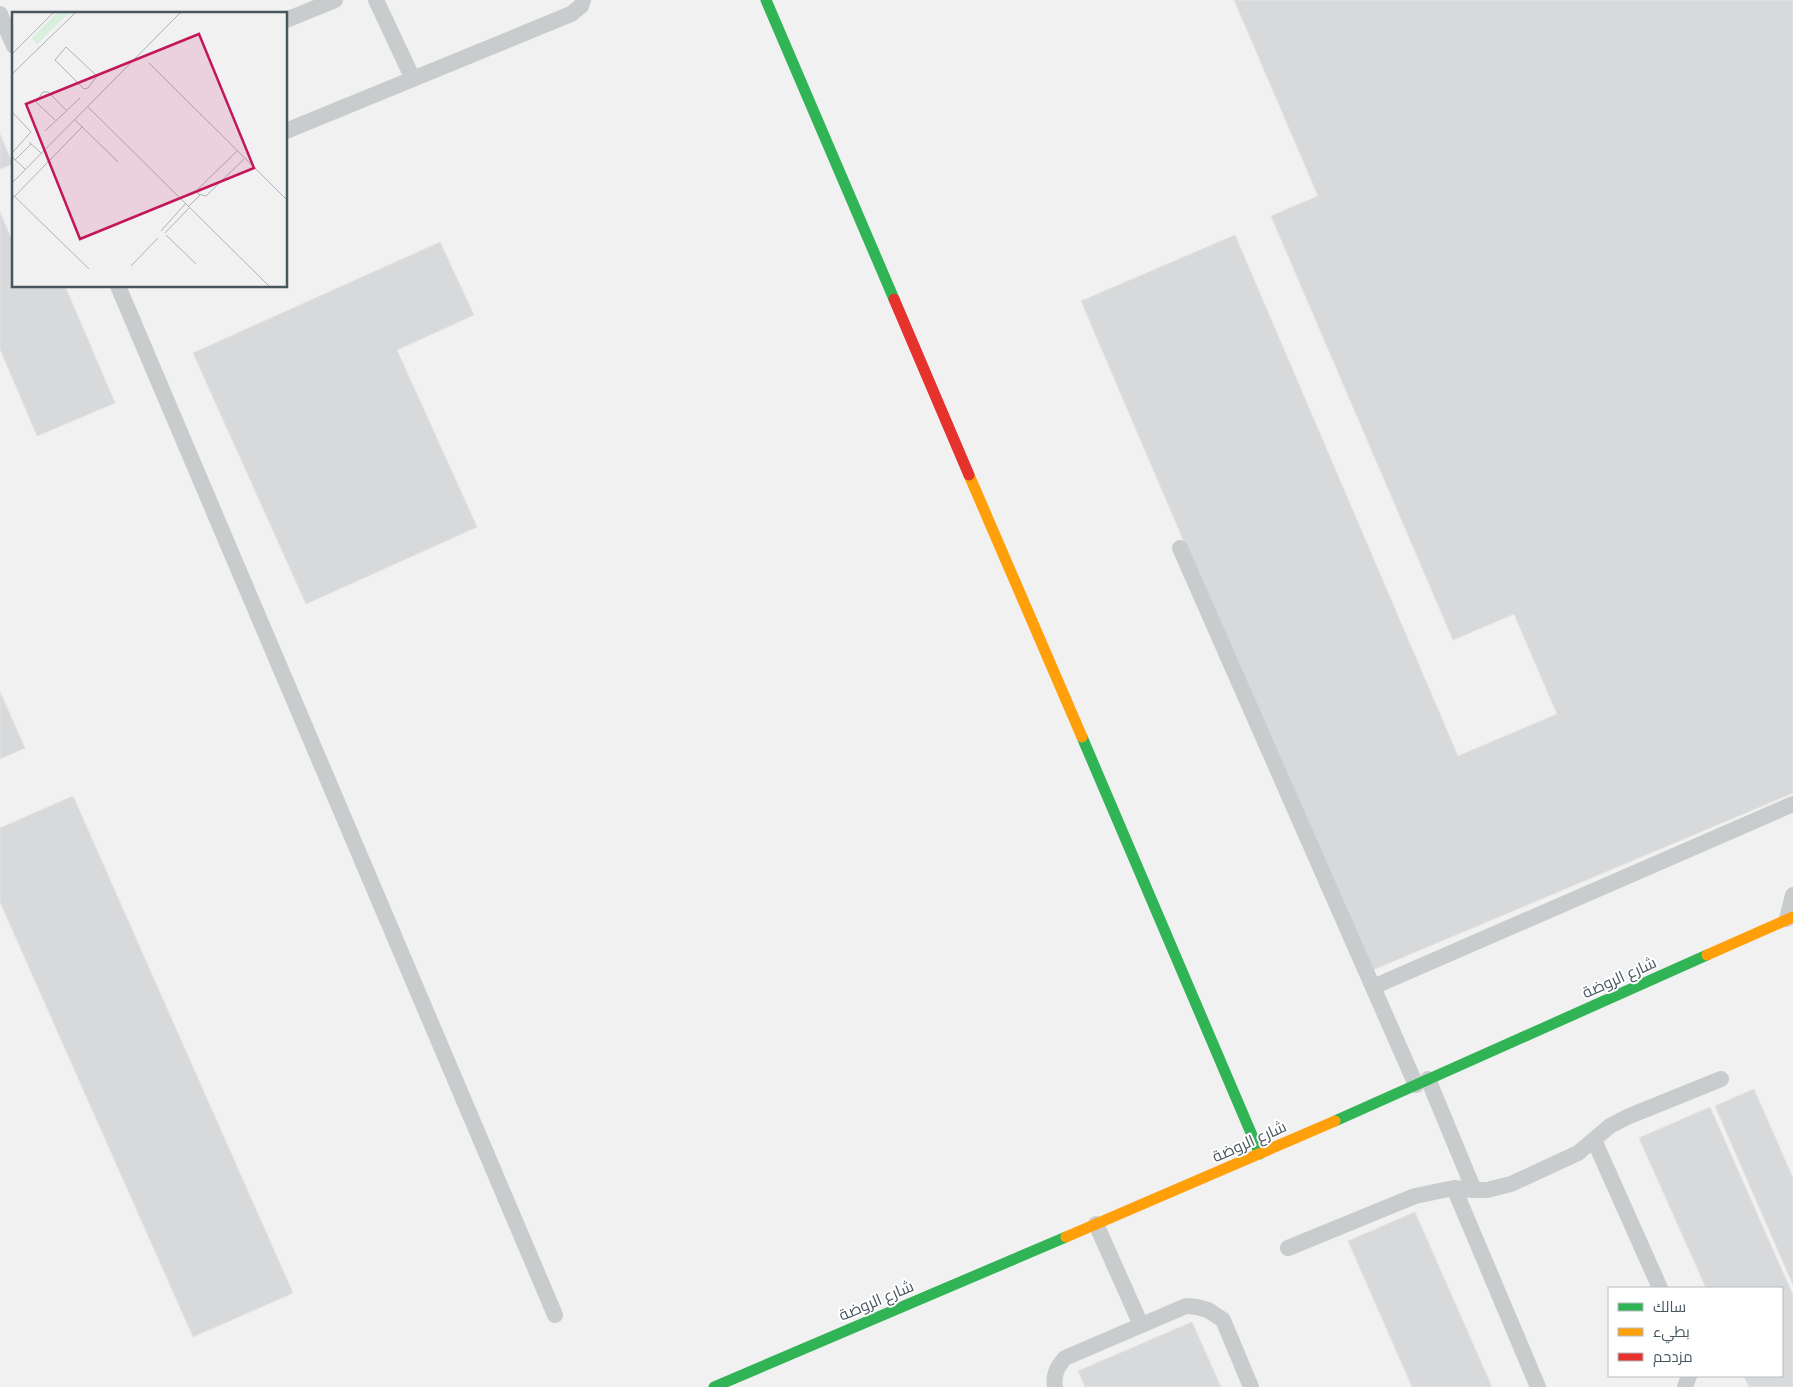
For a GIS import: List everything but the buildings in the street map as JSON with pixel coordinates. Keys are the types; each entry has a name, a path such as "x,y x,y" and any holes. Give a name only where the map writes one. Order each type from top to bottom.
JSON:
{"street":[{"path":"766,0 1260,1154"},
{"name":"شارع الروضة","path":"714,1387 1260,1154 1790,918"}],"lane":[{"path":"288,19 335,0"},
{"path":"376,0 413,79"},
{"path":"288,130 571,14 581,6 583,0"},
{"path":"0,14 12,41"},
{"path":"119,288 555,1315"},
{"path":"1180,548 1373,988 1422,1082 1474,1190"},
{"path":"1373,988 1793,804"},
{"path":"1790,918 1793,895"},
{"path":"1288,1248 1415,1196 1454,1188 1487,1190 1511,1184 1578,1153 1610,1126 1627,1117 1721,1079"},
{"path":"1594,1140 1660,1287"},
{"path":"1454,1188 1538,1387"},
{"path":"1096,1224 1141,1325"},
{"path":"1055,1387 1054,1375 1057,1367 1065,1358 1186,1306 1197,1307 1216,1314 1223,1320 1251,1387"}],"traffic: fast":[{"path":"766,0 894,299"},
{"path":"1082,737 1260,1154"},
{"path":"1335,1121 1707,955"},
{"path":"714,1387 1066,1237"}],"traffic: slow":[{"path":"969,475 1082,737"},
{"path":"1707,955 1793,917"},
{"path":"1066,1237 1335,1121"}],"traffic: jam":[{"path":"894,299 969,475"}]}
